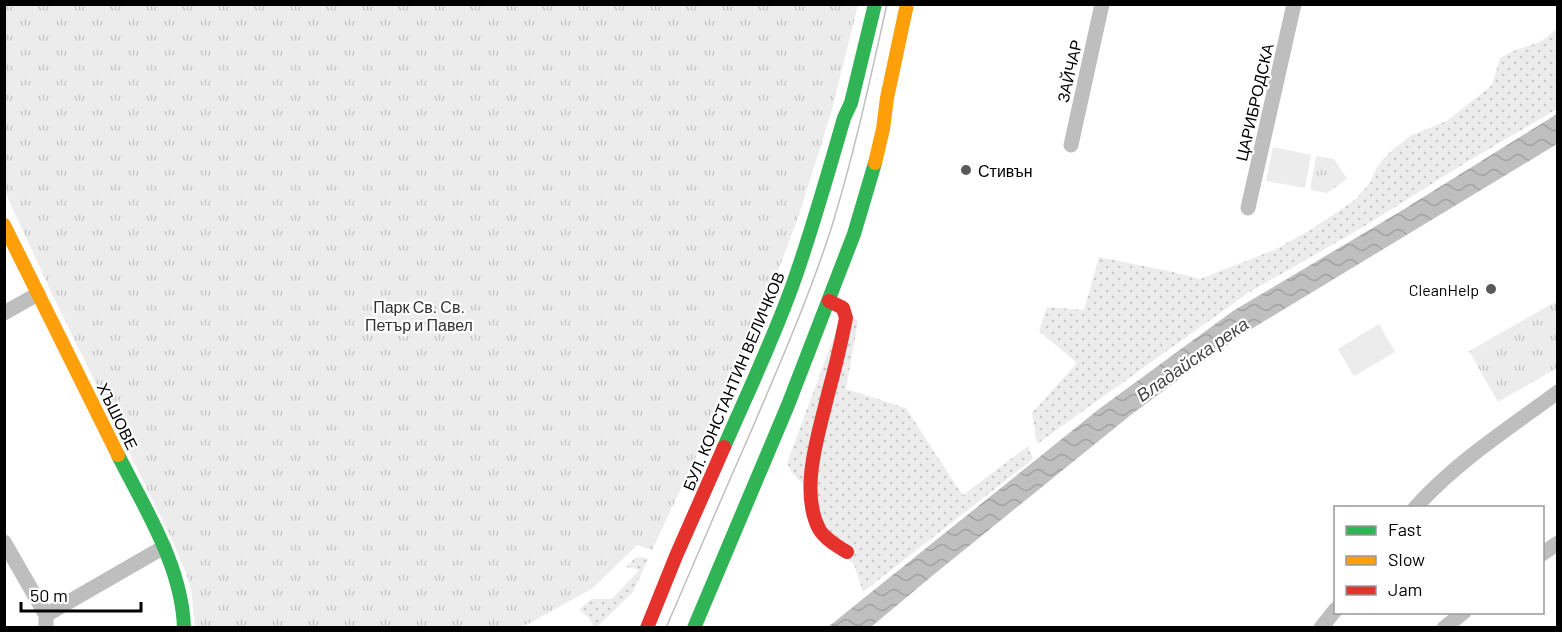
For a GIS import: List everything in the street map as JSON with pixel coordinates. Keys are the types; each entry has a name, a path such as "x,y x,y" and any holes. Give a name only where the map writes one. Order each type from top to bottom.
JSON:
{"main road":[{"name":"БУЛ. КОНСТАНТИН ВЕЛИЧКОВ","path":"646,627 772,338 793,284 844,118 851,103 875,4"},
{"path":"693,627 788,405 855,234 870,209 887,98 907,4"},
{"name":"ХЪШОВЕ","path":"4,225 177,576 184,627"},
{"path":"829,300 841,306 846,318 819,432 813,465 812,498 818,525 824,535 847,552"}],"street":[{"name":"ЗАЙЧАР","path":"1071,145 1102,4"},
{"name":"ЦАРИБРОДСКА","path":"1248,208 1294,4"},
{"path":"4,313 38,294"},
{"path":"1416,506 1464,462 1557,392"},
{"path":"4,542 46,621 164,547"},
{"path":"1544,553 1557,543"},
{"path":"1321,627 1334,610"},
{"path":"1444,627 1461,614"}],"green space":[{"name":"Парк Св. Св. Петър и Павел","path":"4,5 858,5 831,113 799,215 776,277 757,327 652,550 637,545 593,588 519,628 195,627 191,589 173,542 5,192"},
{"path":"1557,29 1557,109 1363,227 1248,293 1037,444 1032,413 1077,363 1039,331 1047,307 1084,310 1099,257 1200,279 1274,250 1312,229 1355,200 1370,183 1377,167 1390,152 1412,135 1447,121 1492,85 1500,58 1540,42"},
{"path":"1273,147 1311,155 1305,188 1266,181"},
{"path":"1316,156 1334,159 1347,179 1327,193 1310,190"},
{"path":"1557,301 1557,368 1498,402 1469,351"},
{"path":"842,315 858,321 846,389 906,408 963,495 1028,446 1033,459 863,592 854,564 812,528 807,488 793,474 787,463"},
{"path":"1379,324 1395,352 1354,376 1338,349"},
{"path":"639,557 648,559 633,592 597,627 594,627 588,617 579,610 591,599 612,599 639,570 626,567"}],"water":[{"name":"Владайска река","path":"1557,114 1557,144 1243,334 1190,371 1132,414 871,627 828,627 1099,409 1233,311 1401,211"}],"tram line":[{"path":"666,628 782,359 822,255 854,145 887,4"}],"traffic: fast":[{"path":"724,447 761,365 801,261 844,118 851,103 875,4"},
{"path":"694,628 788,405 854,234 875,163"},
{"path":"118,455 169,560 177,582 184,628"}],"traffic: slow":[{"path":"875,163 907,4"},
{"path":"4,225 118,455"}],"traffic: jam":[{"path":"829,301 843,308 846,318 816,444 811,497 813,514 819,529 835,545 847,552"},
{"path":"647,628 724,447"}],"place":[{"name":"Стивън","path":"966,170"},
{"name":"CleanHelp","path":"1491,289"}]}
